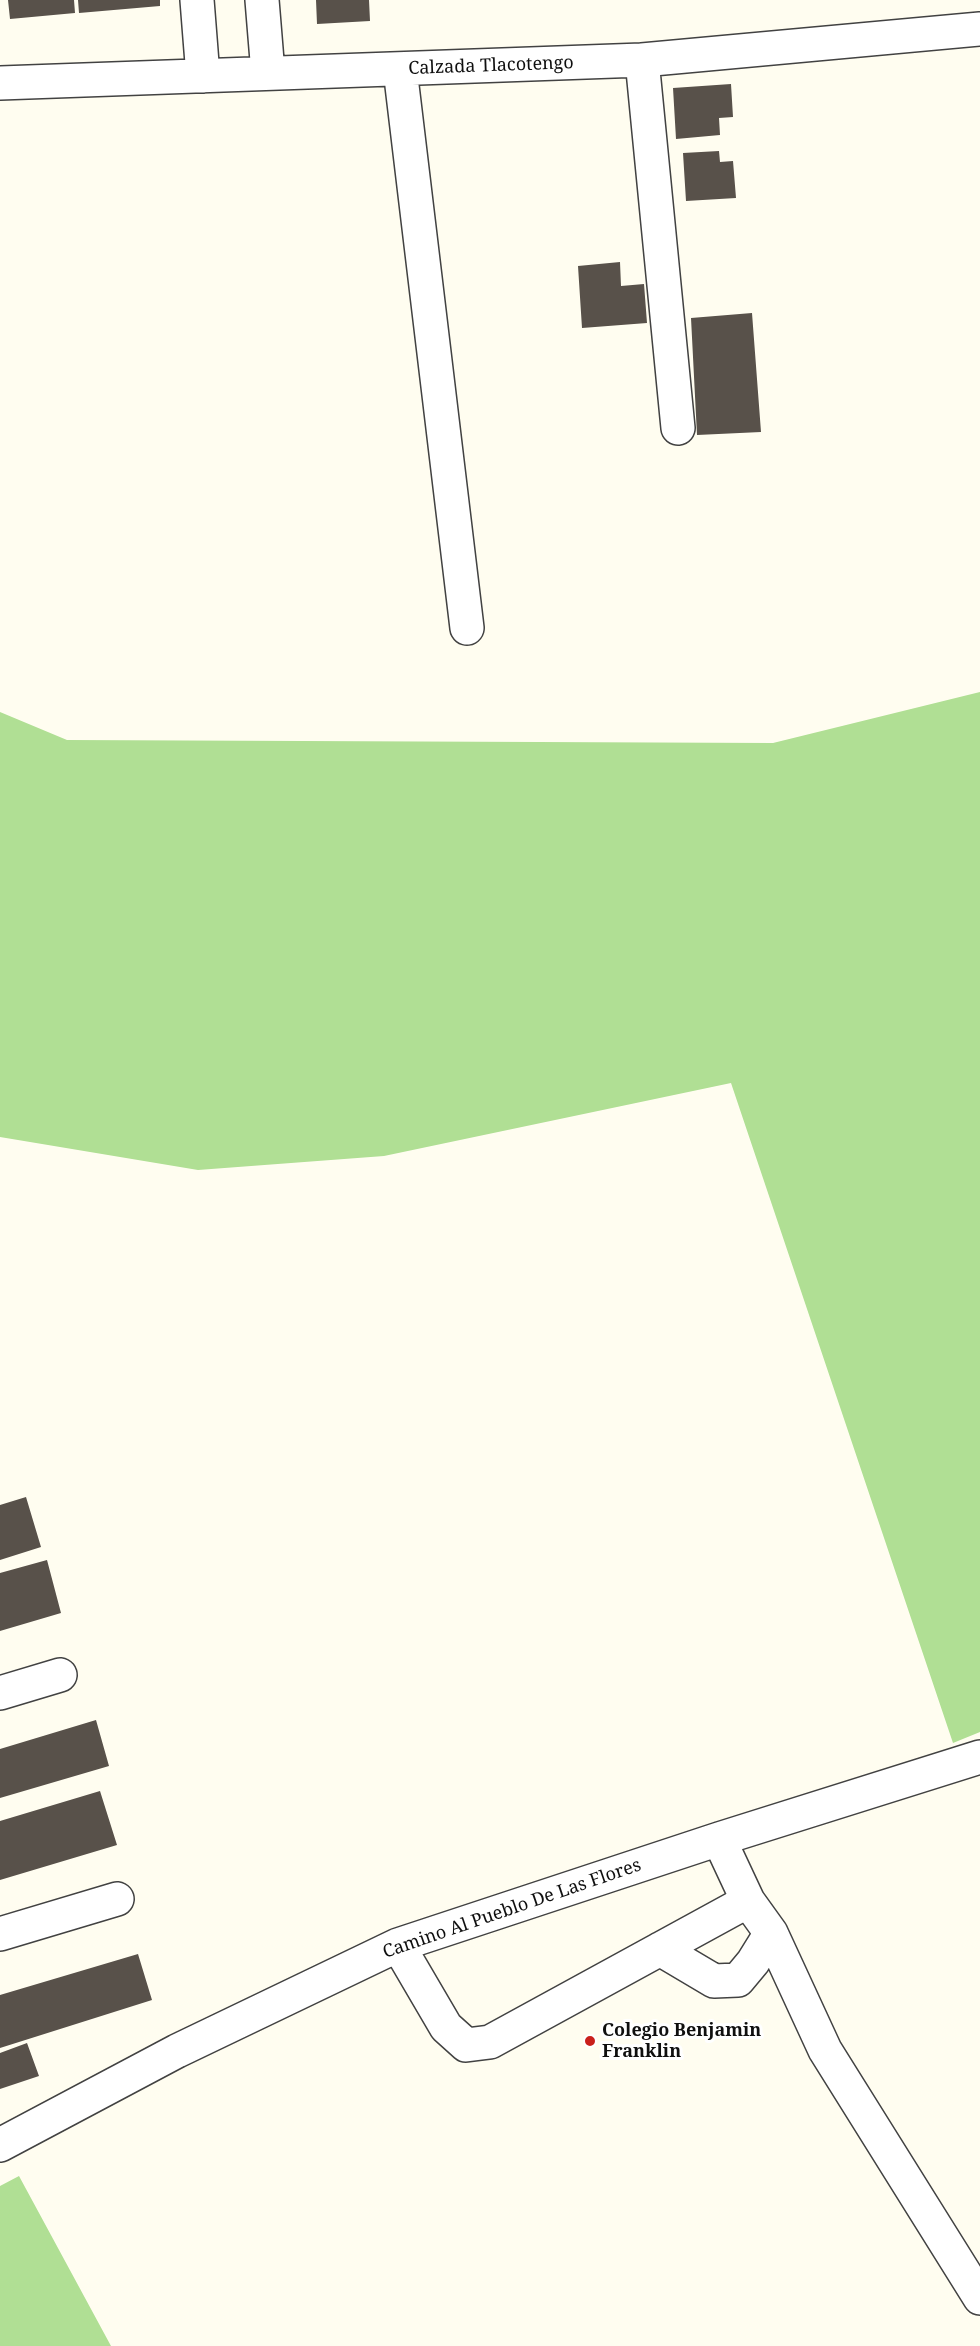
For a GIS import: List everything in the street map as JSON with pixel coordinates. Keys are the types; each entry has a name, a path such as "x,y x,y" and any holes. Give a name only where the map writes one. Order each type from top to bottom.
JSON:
{"street":[{"path":"197,0 203,76"},
{"path":"262,0 268,73"},
{"name":"Calzada Tlacotengo","path":"0,83 642,60 980,29"},
{"path":"642,60 678,428"},
{"path":"400,69 467,628"},
{"path":"0,1693 60,1675"},
{"name":"Camino Al Pueblo De Las Flores","path":"0,2145 177,2050 398,1945 719,1839 980,1757"},
{"path":"719,1839 748,1901 771,1933 825,2050 980,2298"},
{"path":"0,1934 117,1899"},
{"path":"398,1945 446,2028 466,2045 490,2042 748,1901"},
{"path":"660,1949 714,1981 738,1980 753,1962 771,1933"}],"green space":[{"path":"980,692 980,1732 953,1743 731,1083 384,1156 198,1170 0,1137 0,712 67,740 773,743"},
{"path":"19,2176 111,2346 0,2346 0,2186"}],"building":[{"path":"8,0 74,0 75,13 10,19"},
{"path":"78,0 160,0 160,6 79,13"},
{"path":"316,0 369,0 370,21 317,24"},
{"path":"731,84 733,117 719,118 720,135 676,139 673,88"},
{"path":"719,151 720,162 733,161 736,198 686,201 683,153"},
{"path":"620,262 621,286 644,284 647,323 582,328 578,266"},
{"path":"752,313 761,432 697,435 691,318"},
{"path":"26,1497 41,1547 0,1560 0,1505"},
{"path":"47,1560 61,1613 0,1631 0,1573"},
{"path":"96,1720 109,1766 0,1798 0,1749"},
{"path":"100,1791 117,1845 0,1880 0,1821"},
{"path":"138,1954 152,2000 0,2048 0,1995"},
{"path":"27,2043 39,2076 0,2089 0,2053"}],"place":[{"name":"Colegio Benjamin Franklin","path":"590,2041"}]}
